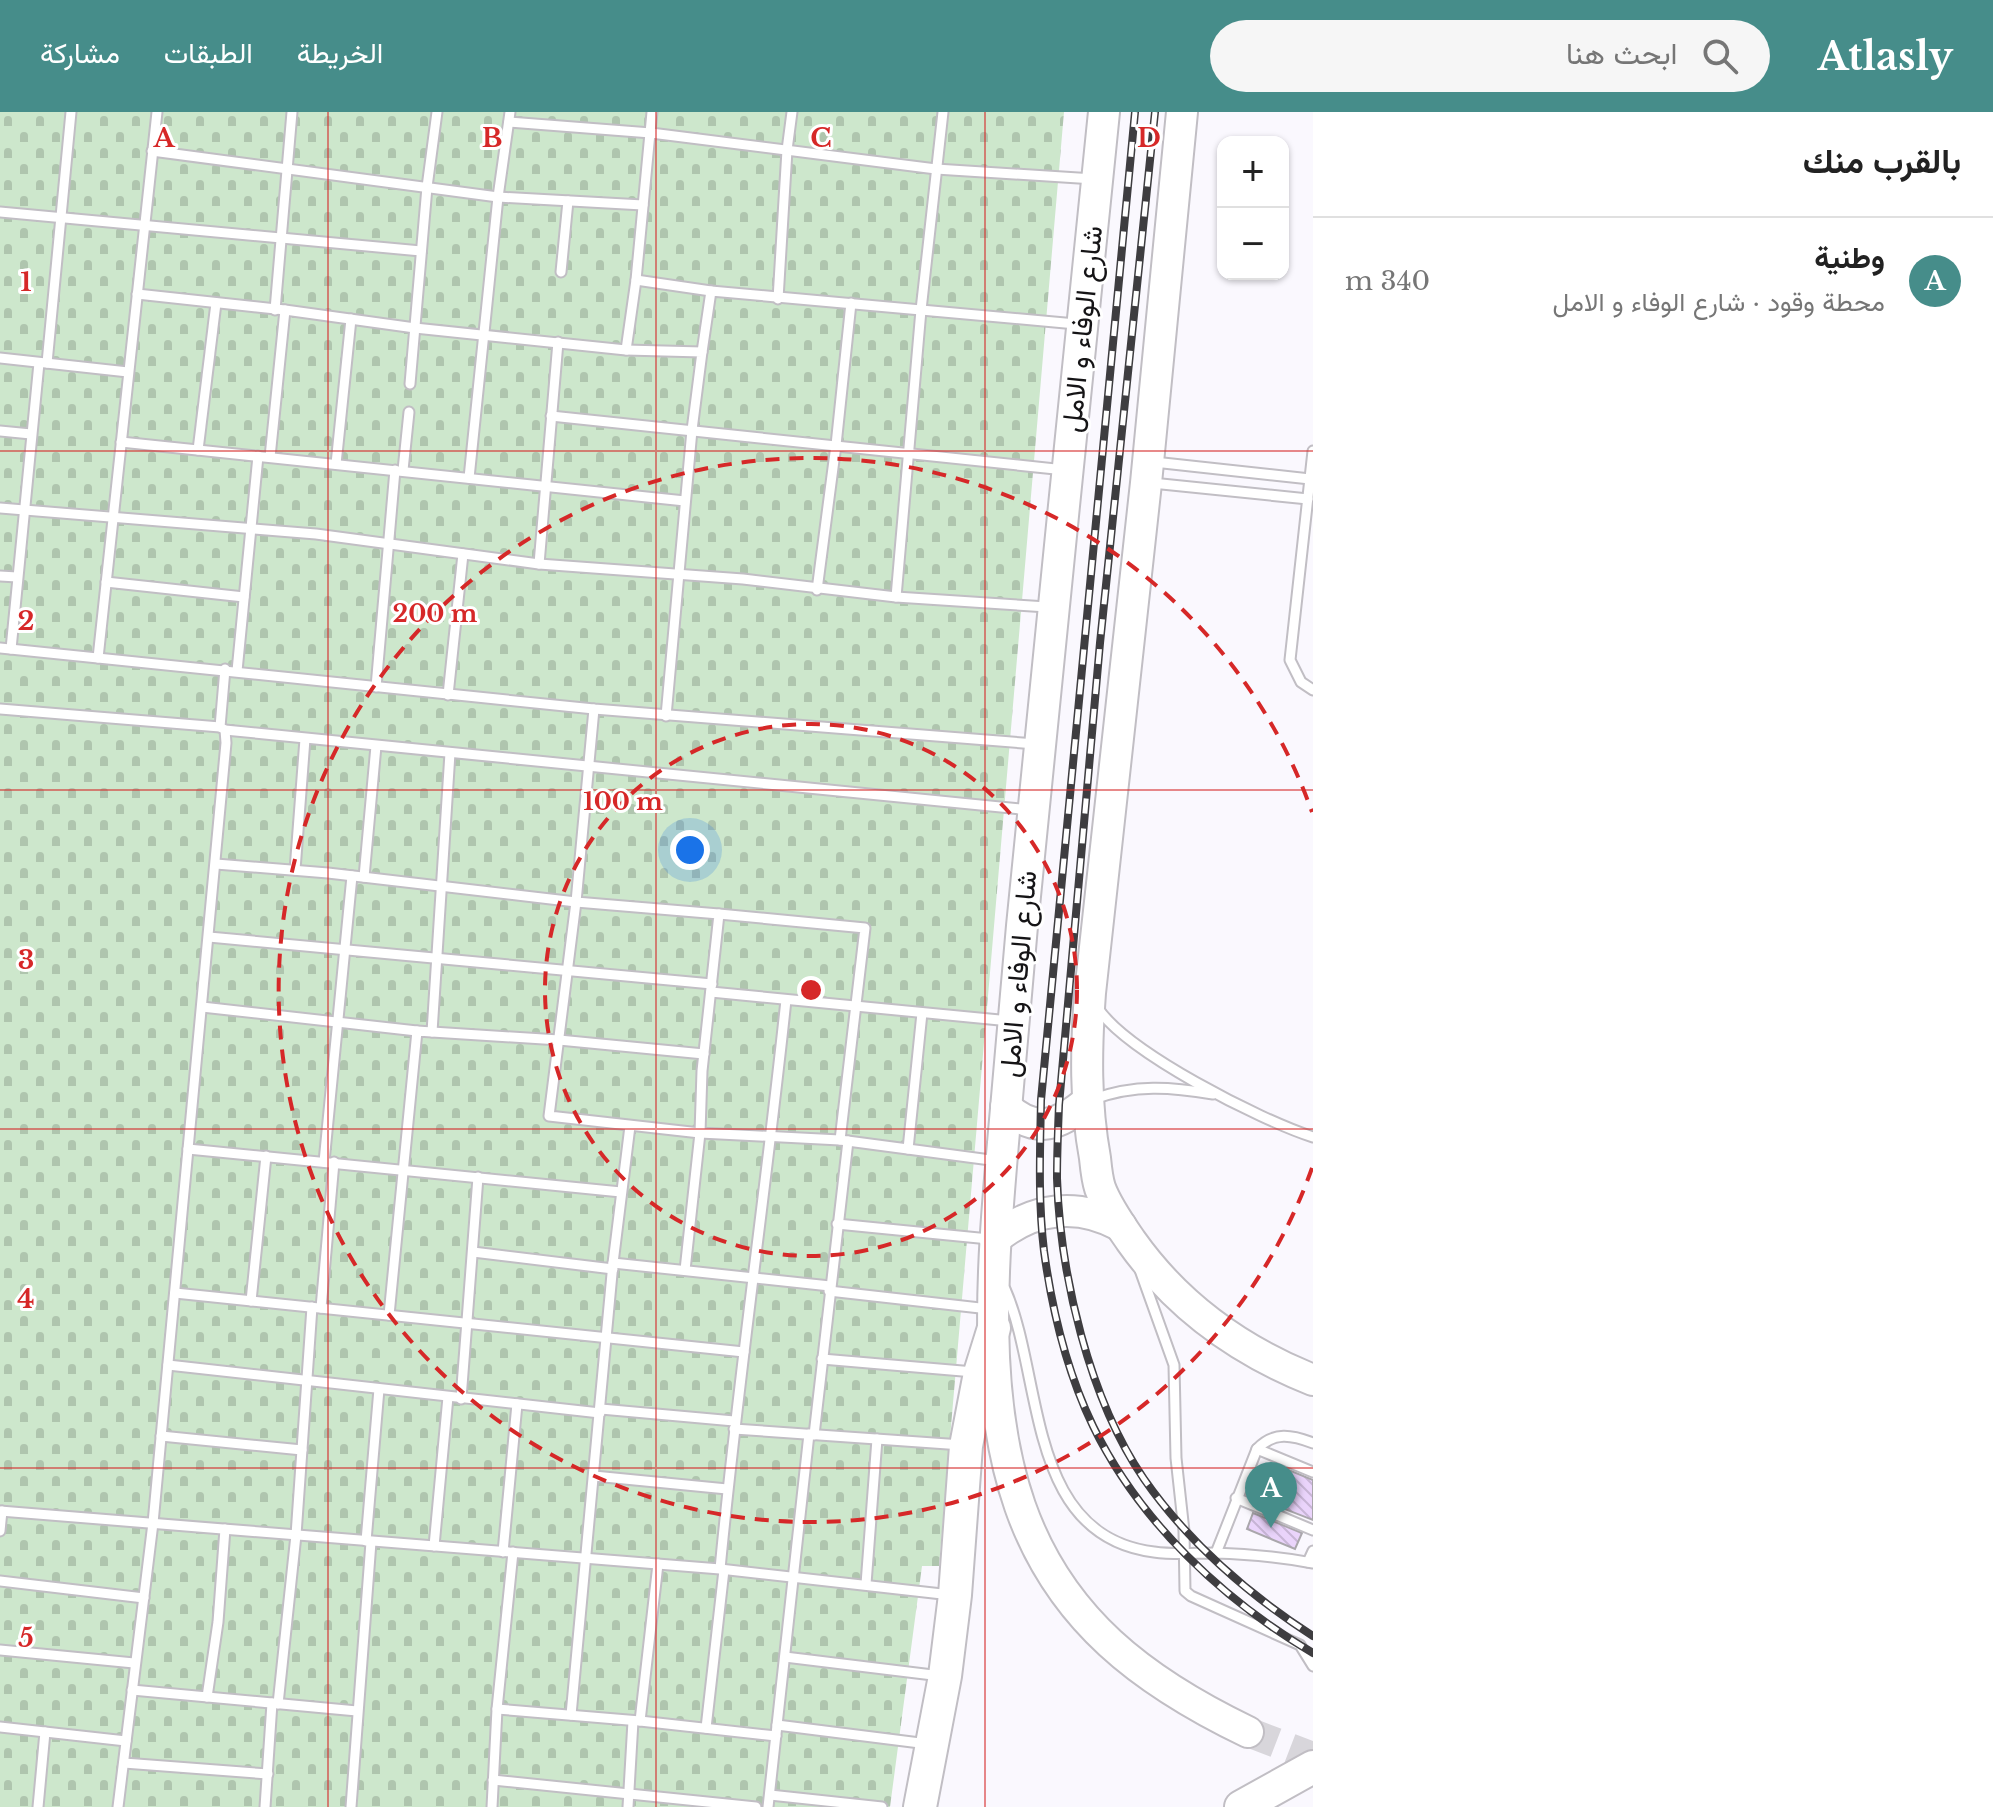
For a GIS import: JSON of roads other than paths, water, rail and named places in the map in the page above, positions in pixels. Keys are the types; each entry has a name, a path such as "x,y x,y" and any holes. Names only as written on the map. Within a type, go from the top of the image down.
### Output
{"highway":[{"path":"920,1807 945,1676 955,1595 966,1446 994,1319"},
{"path":"1241,1807 1313,1767"}],"main road":[{"name":"شارع الوفاء و الامل","path":"1104,112 1033,810 1001,1162 994,1254 994,1319 1000,1407 1012,1478 1032,1534 1060,1585 1104,1638 1130,1662 1187,1701 1248,1732"},
{"path":"1182,112 1147,472 1090,993 1086,1062 1088,1101 1100,1187 1129,1238 1171,1289 1212,1325 1258,1355 1313,1380"},
{"path":"1006,1107 1030,1122 1049,1123 1067,1118 1088,1101"},
{"path":"994,1254 1017,1223 1056,1210 1096,1215 1129,1238"}],"lane":[{"path":"11,649 31,434 43,363 71,112"},
{"path":"98,658 157,112"},
{"path":"270,457 280,310 281,238 292,112"},
{"path":"410,384 427,187 437,112"},
{"path":"626,350 652,112"},
{"path":"778,299 792,112"},
{"path":"896,597 921,310 943,112"},
{"path":"469,478 498,197 510,117 936,169 1097,179"},
{"path":"152,151 498,197 643,205"},
{"path":"561,272 568,201"},
{"path":"0,212 421,251"},
{"path":"636,280 778,299 1082,325"},
{"path":"666,716 692,430 711,291"},
{"path":"137,294 626,350 702,352"},
{"path":"198,450 216,303"},
{"path":"817,590 851,303"},
{"path":"336,464 351,319"},
{"path":"539,564 558,342"},
{"path":"0,358 128,372"},
{"path":"376,687 387,542 409,412"},
{"path":"551,416 1068,470"},
{"path":"0,431 31,434"},
{"path":"121,442 685,501"},
{"path":"1313,451 1290,660 1301,682 1313,690"},
{"path":"237,671 258,456"},
{"path":"1147,472 1310,479"},
{"path":"1147,472 1308,499"},
{"path":"0,508 387,542 539,564 743,579 896,597 1054,607"},
{"path":"448,695 463,554"},
{"path":"0,576 17,577"},
{"path":"106,582 244,597"},
{"path":"0,648 666,716 1040,744"},
{"path":"118,1807 153,1523 216,864 225,669"},
{"path":"0,709 1033,810"},
{"path":"594,709 576,902 549,1116 700,1133 844,1141 1001,1162"},
{"path":"295,870 305,739"},
{"path":"364,877 376,746"},
{"path":"432,1032 450,753"},
{"path":"216,864 364,877 576,902 865,928 830,1289 768,1807"},
{"path":"265,1807 296,1535 306,1380 316,1307 352,876"},
{"path":"685,1270 719,914"},
{"path":"209,937 568,969 786,1000 1013,1022"},
{"path":"1090,993 1102,1014 1120,1034 1220,1095 1313,1137"},
{"path":"706,1728 734,1425 772,1137 786,1000"},
{"path":"202,1007 417,1031 704,1054"},
{"path":"908,1149 922,1013"},
{"path":"389,1315 417,1031"},
{"path":"1088,1101 1125,1089 1145,1087 1184,1088 1220,1095"},
{"path":"571,1715 613,1266 630,1126"},
{"path":"188,1149 621,1192"},
{"path":"251,1301 266,1156"},
{"path":"461,1399 478,1177"},
{"path":"837,1224 994,1254 1015,1316 1034,1410 1053,1467 1065,1495 1085,1519 1110,1538 1139,1550 1311,1562 1313,1551"},
{"path":"1129,1238 1174,1365 1176,1458 1185,1553 1183,1587 1188,1594 1300,1645 1313,1666"},
{"path":"473,1252 753,1278 994,1319"},
{"path":"175,1293 744,1352"},
{"path":"822,1359 980,1373"},
{"path":"168,1365 461,1399 811,1434 966,1446"},
{"path":"351,1807 379,1389"},
{"path":"434,1546 448,1397"},
{"path":"492,1807 517,1404"},
{"path":"1216,1553 1257,1449 1268,1439 1283,1435 1313,1443"},
{"path":"161,1436 302,1450"},
{"path":"866,1584 877,1439"},
{"path":"1257,1449 1313,1472"},
{"path":"594,1476 727,1489"},
{"path":"1236,1498 1313,1530"},
{"path":"0,1531 1,1511 722,1569 955,1595"},
{"path":"207,1697 218,1622 225,1529"},
{"path":"628,1807 636,1721 658,1564"},
{"path":"0,1581 144,1598"},
{"path":"0,1650 134,1663"},
{"path":"785,1657 945,1676"},
{"path":"132,1690 357,1711"},
{"path":"497,1709 933,1745"},
{"path":"0,1727 126,1741"},
{"path":"38,1807 45,1732"},
{"path":"124,1763 268,1774"},
{"path":"493,1780 629,1793 700,1804 756,1807"},
{"path":"770,1795 882,1807"}],"tunnel":[{"path":"1248,1732 1313,1757"}],"railway":[{"path":"1135,112 1041,1100 1040,1195 1044,1251 1056,1318 1076,1384 1093,1426 1134,1494 1159,1526 1216,1583 1247,1609 1313,1653"},
{"path":"1155,112 1100,643 1059,1105 1059,1215 1071,1294 1093,1374 1108,1412 1144,1479 1180,1524 1221,1566 1313,1636"}],"place":[{"name":"وطنية","path":"1271,1528"}]}
